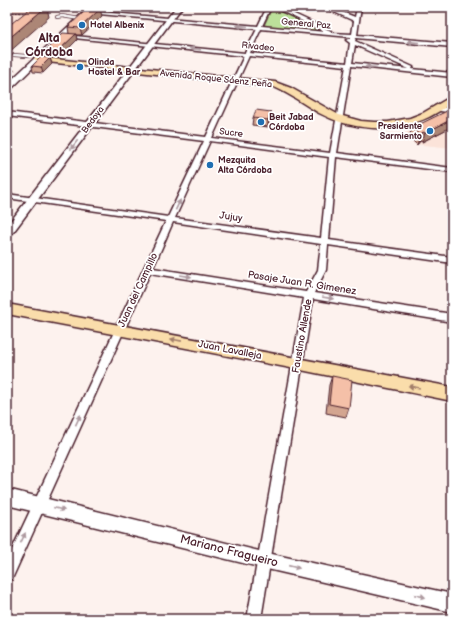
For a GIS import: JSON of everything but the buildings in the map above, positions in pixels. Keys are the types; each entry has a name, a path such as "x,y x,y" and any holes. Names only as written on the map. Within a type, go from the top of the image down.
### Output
{"main road":[{"name":"Bedoya","path":"7,233 179,7"},
{"path":"7,88 90,9"},
{"name":"Avenida Roque Sáenz Peña","path":"40,56 132,70 275,85 303,97 322,111 340,119 372,125 398,125 418,118 452,99"},
{"path":"438,108 452,111"},
{"name":"Juan Lavalleja","path":"7,309 452,394"},
{"name":"Mariano Fragueiro","path":"7,497 263,560 452,603"}],"street":[{"name":"Juan del Campillo","path":"7,574 269,7"},
{"path":"275,7 336,35 353,39 452,45"},
{"path":"325,7 357,20"},
{"name":"Faustino Allende","path":"254,619 296,363 309,295 322,270 333,155 359,7"},
{"path":"430,7 452,9"},
{"name":"General Paz","path":"90,9 170,19 336,35"},
{"name":"Rivadeo","path":"62,36 452,75"},
{"path":"353,39 418,72"},
{"name":"Sucre","path":"7,114 452,170"},
{"name":"Jujuy","path":"7,196 452,260"},
{"name":"Pasaje Juan R. Gimenez","path":"148,270 452,318"}],"lane":[{"path":"57,17 62,16 80,19"},
{"path":"14,55 40,56"},
{"path":"26,56 28,58 40,56"}],"path":[{"path":"7,12 29,14"}],"shaded area":[{"path":"7,7 55,7 7,46"},
{"name":"Presidente Sarmiento","path":"450,118 452,148 414,144 406,132"}],"green space":[{"path":"272,8 322,32 264,26"}],"place":[{"name":"Hotel Albenix","path":"82,25"},
{"name":"Olinda Hostel & Bar","path":"80,67"},
{"name":"Beit Jabad Córdoba","path":"261,122"},
{"name":"Presidente Sarmiento","path":"430,131"},
{"name":"Mezquita Alta Córdoba","path":"210,165"}],"district":[{"name":"Alta Córdoba","path":"49,45"}]}
